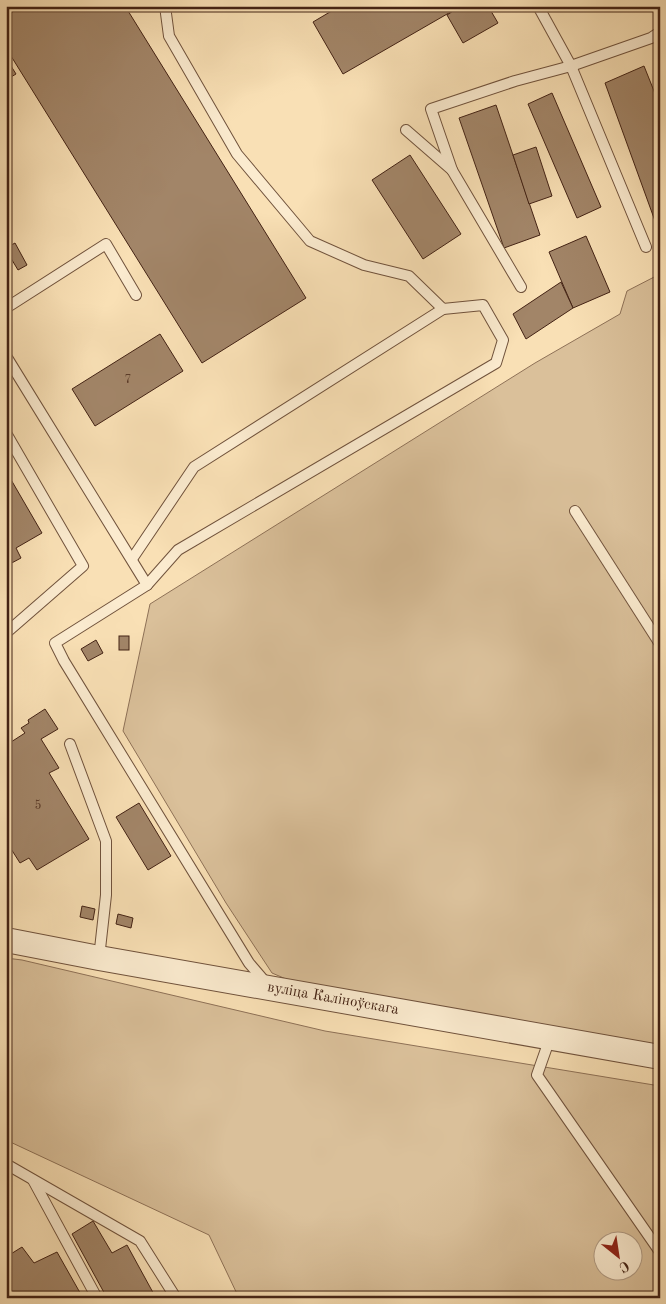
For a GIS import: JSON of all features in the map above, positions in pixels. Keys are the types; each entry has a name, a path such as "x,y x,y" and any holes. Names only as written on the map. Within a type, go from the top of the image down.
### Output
{"street":[{"name":"вуліца Каліноўскага","path":"6,940 660,1057"}],"lane":[{"path":"165,6 170,36 237,154 310,241 364,265 409,276 443,309"},
{"path":"538,6 571,66 646,247"},
{"path":"521,287 452,170 431,109 515,81 571,66 651,38 660,32"},
{"path":"406,130 452,170"},
{"path":"6,308 106,244 136,294"},
{"path":"132,560 194,467 443,309 483,305 503,340 496,363 178,550 147,585 54,643 249,963 271,988"},
{"path":"6,356 147,585"},
{"path":"6,432 84,566 6,633"},
{"path":"575,511 660,644"},
{"path":"70,744 106,840 106,895 99,958"},
{"path":"550,1038 537,1075 660,1252"},
{"path":"6,1164 140,1241 176,1298"},
{"path":"33,1180 97,1298"}],"shaded area":[{"path":"660,274 660,1048 300,985 272,973 226,903 123,731 150,604 535,363 620,314 627,291"},
{"path":"6,958 22,960 325,1031 660,1086 660,1298 239,1298 209,1235 6,1140"}],"building":[{"path":"6,6 125,6 306,298 202,363 6,48"},
{"path":"340,6 461,6 343,74 313,22"},
{"path":"461,6 488,6 498,23 463,43 447,15"},
{"path":"6,58 16,74 6,80"},
{"path":"644,66 660,106 660,232 605,83"},
{"path":"552,93 601,207 577,218 528,104"},
{"path":"496,105 540,235 504,248 459,118"},
{"path":"536,147 552,196 529,204 513,155"},
{"path":"410,155 461,234 423,259 372,180"},
{"path":"586,236 610,292 573,308 549,252"},
{"path":"15,243 27,265 18,270 6,250 6,248"},
{"path":"561,282 573,308 526,339 513,314"},
{"path":"160,334 183,371 95,426 72,389"},
{"path":"6,471 42,533 16,548 21,558 6,566"},
{"path":"119,636 129,636 129,650 119,650"},
{"path":"96,640 103,653 88,661 81,649"},
{"path":"45,709 58,729 41,739 59,768 49,773 89,839 37,870 29,858 20,863 6,841 6,735 11,742 25,733 21,728 29,723 28,720"},
{"path":"139,803 171,856 148,870 116,817"},
{"path":"82,906 95,909 93,920 80,917"},
{"path":"118,914 133,918 131,928 116,924"},
{"path":"93,1221 112,1253 127,1245 156,1298 107,1298 72,1234"},
{"path":"22,1247 34,1263 57,1252 83,1298 16,1298 6,1282 6,1257"}]}
